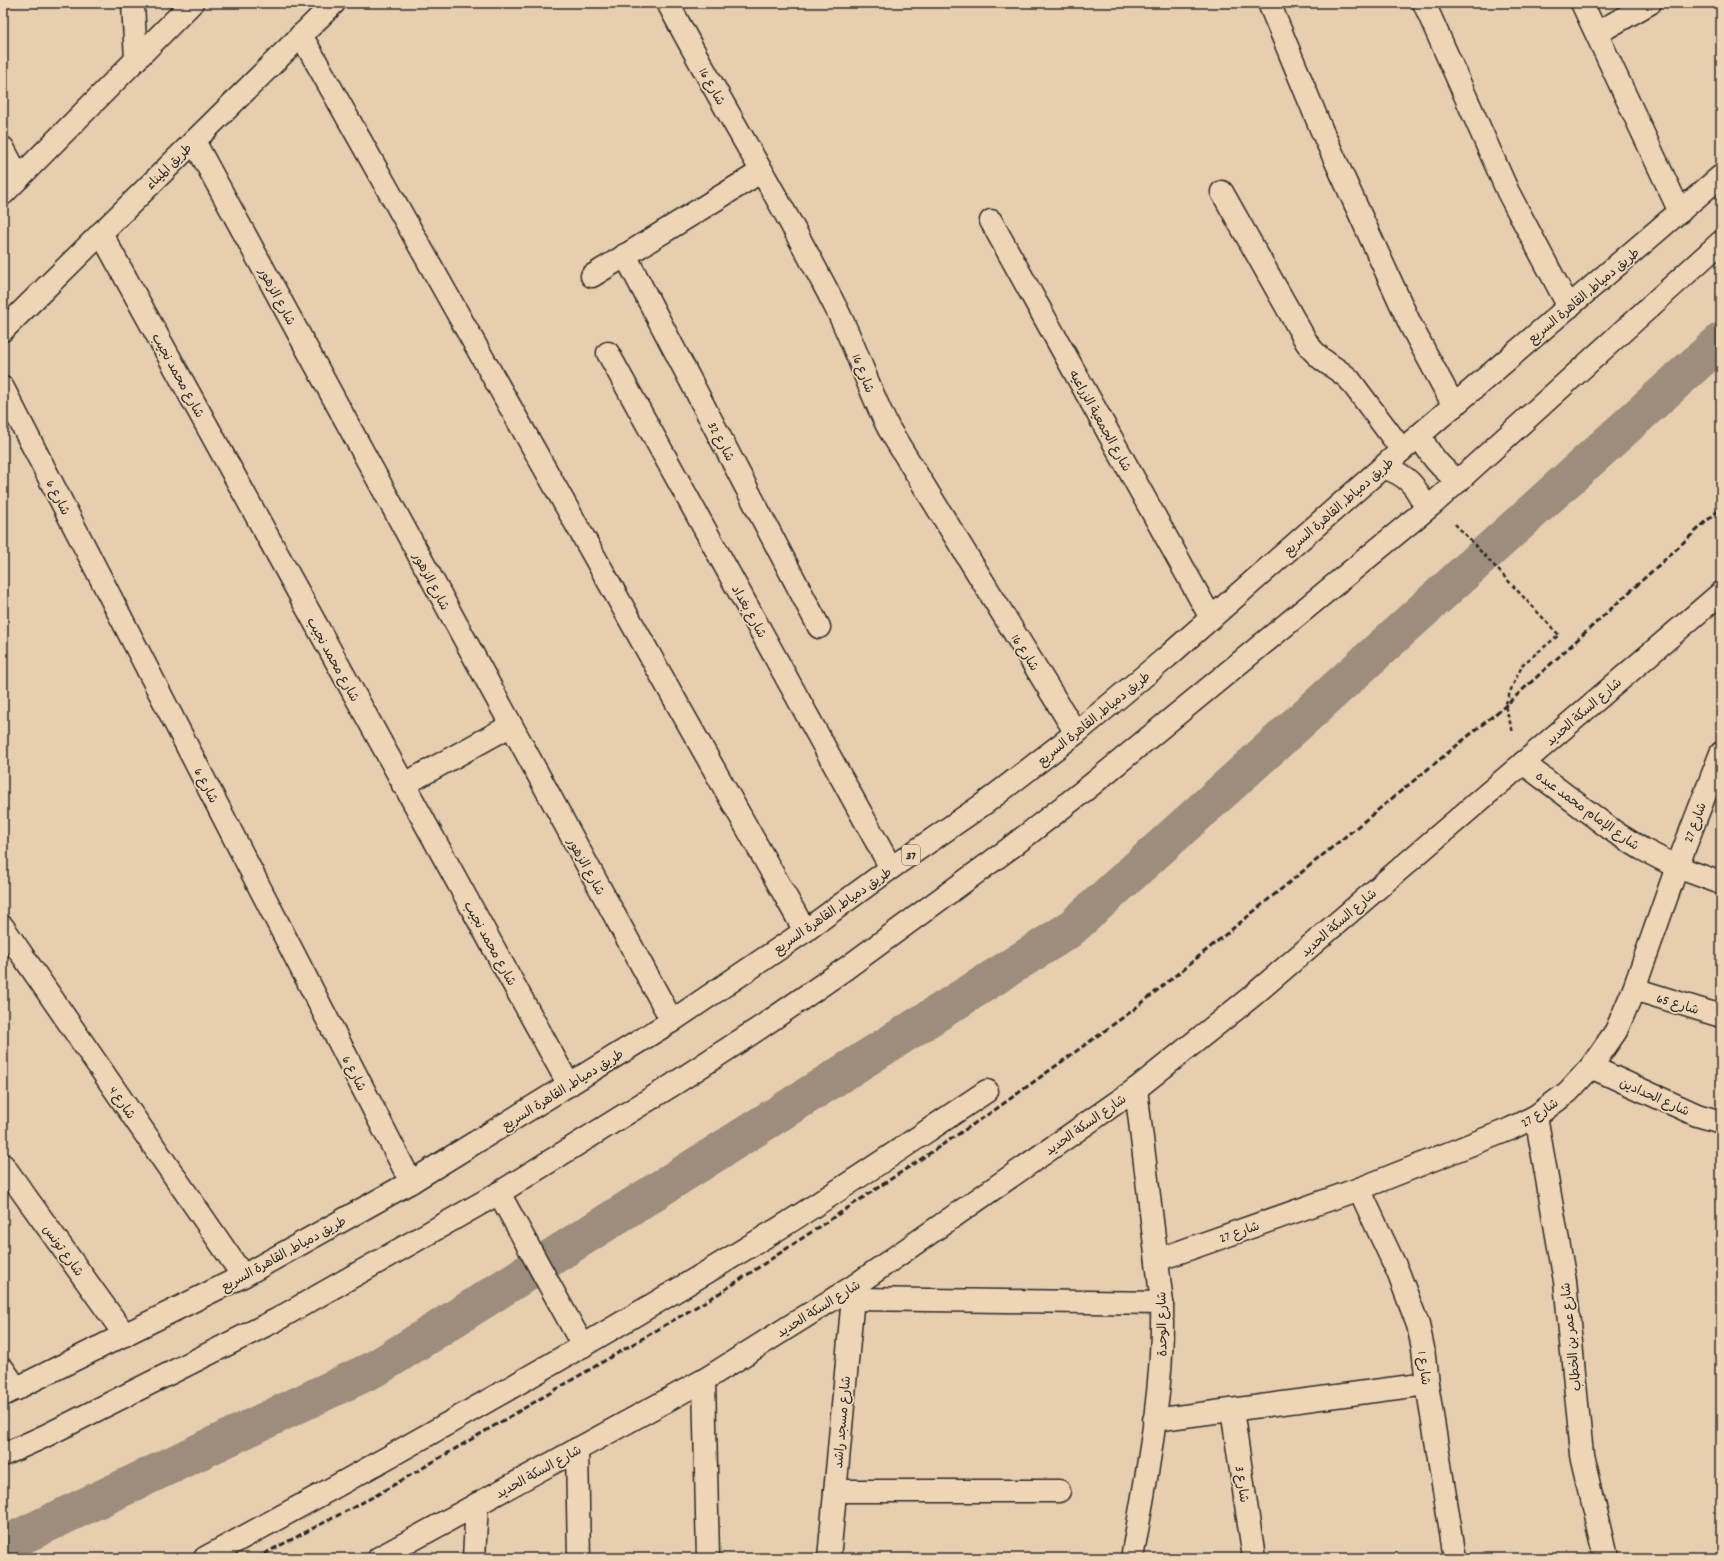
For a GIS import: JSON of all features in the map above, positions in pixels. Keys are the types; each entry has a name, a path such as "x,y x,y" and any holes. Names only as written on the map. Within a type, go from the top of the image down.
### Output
{"main road":[{"path":"133,3 136,60"},
{"path":"3,194 192,3"},
{"name":"طريق الميناء","path":"3,330 334,3"},
{"name":"شارع 16","path":"668,3 838,310 876,403 889,429 1076,733"},
{"path":"1269,3 1322,131 1411,326 1454,406"},
{"path":"1424,3 1508,192 1569,307"},
{"path":"1582,3 1680,212"},
{"path":"1596,33 1650,3"},
{"path":"301,35 805,931"},
{"name":"شارع الزهور","path":"194,141 510,726 672,1021"},
{"path":"3,148 19,178"},
{"path":"592,276 762,171"},
{"name":"طريق دمياط, القاهرة السريع","path":"10,1392 243,1276 411,1182 672,1021 805,931 891,868 985,803 1076,733 1161,662 1402,450 1721,176"},
{"path":"1222,192 1310,348 1321,360 1350,379 1402,450"},
{"name":"شارع الجمعية الزراعيه","path":"992,221 1211,618"},
{"name":"شارع محمد نجيب","path":"101,233 569,1085"},
{"path":"3,1454 43,1437 276,1320 499,1193 674,1084 761,1027 845,969 1010,848 1114,766 1426,509 1459,481 1605,346 1721,242"},
{"name":"شارع 32","path":"625,255 819,627"},
{"name":"شارع بغداد","path":"608,353 891,868"},
{"name":"شارع 6","path":"3,388 411,1182"},
{"path":"1420,435 1426,449 1435,462 1446,473 1459,481"},
{"path":"1383,467 1398,472 1410,482 1420,494 1426,509"},
{"name":"شارع السكة الحديد","path":"379,1558 704,1380 854,1292 1136,1089 1251,996 1721,593"},
{"path":"403,785 510,726"},
{"name":"شارع 27","path":"1157,1260 1358,1189 1510,1129 1536,1116 1568,1092 1591,1067 1616,1031 1634,990 1677,867 1721,753"},
{"name":"شارع الإمام محمد عبده","path":"1523,763 1616,832 1642,849 1677,867 1721,883"},
{"name":"شارع 4","path":"3,927 243,1276"},
{"name":"شارع 65","path":"1634,990 1721,1016"},
{"name":"شارع الحدادين","path":"1591,1067 1697,1115 1721,1122"},
{"name":"شارع الوحدة","path":"1132,1558 1150,1452 1162,1354 1162,1303 1136,1089"},
{"path":"205,1558 330,1490 583,1346 775,1230 987,1091"},
{"name":"شارع عمر بن الخطاب","path":"1536,1116 1567,1296 1582,1455 1606,1558"},
{"name":"شارع تونس","path":"3,1165 125,1334"},
{"name":"شارع 1","path":"1358,1189 1398,1272 1418,1324 1455,1558"},
{"path":"499,1193 583,1346"},
{"path":"854,1292 1162,1303"},
{"name":"شارع مسجد راشد","path":"829,1558 854,1292"},
{"path":"3,1369 10,1392"},
{"path":"704,1380 708,1558"},
{"path":"1154,1420 1427,1384"},
{"name":"شارع 3","path":"1232,1410 1254,1558"},
{"path":"576,1449 579,1558"},
{"path":"835,1491 1058,1492"},
{"path":"474,1558 477,1504"}],"path":[{"path":"1468,539 1559,635 1523,664 1505,706 1523,763"}],"waterway":[{"path":"3,1545 378,1367 1069,930 1721,341"}],"railway":[{"path":"256,1558 375,1496 723,1291 996,1109 1132,1011 1505,706 1721,508"}]}
